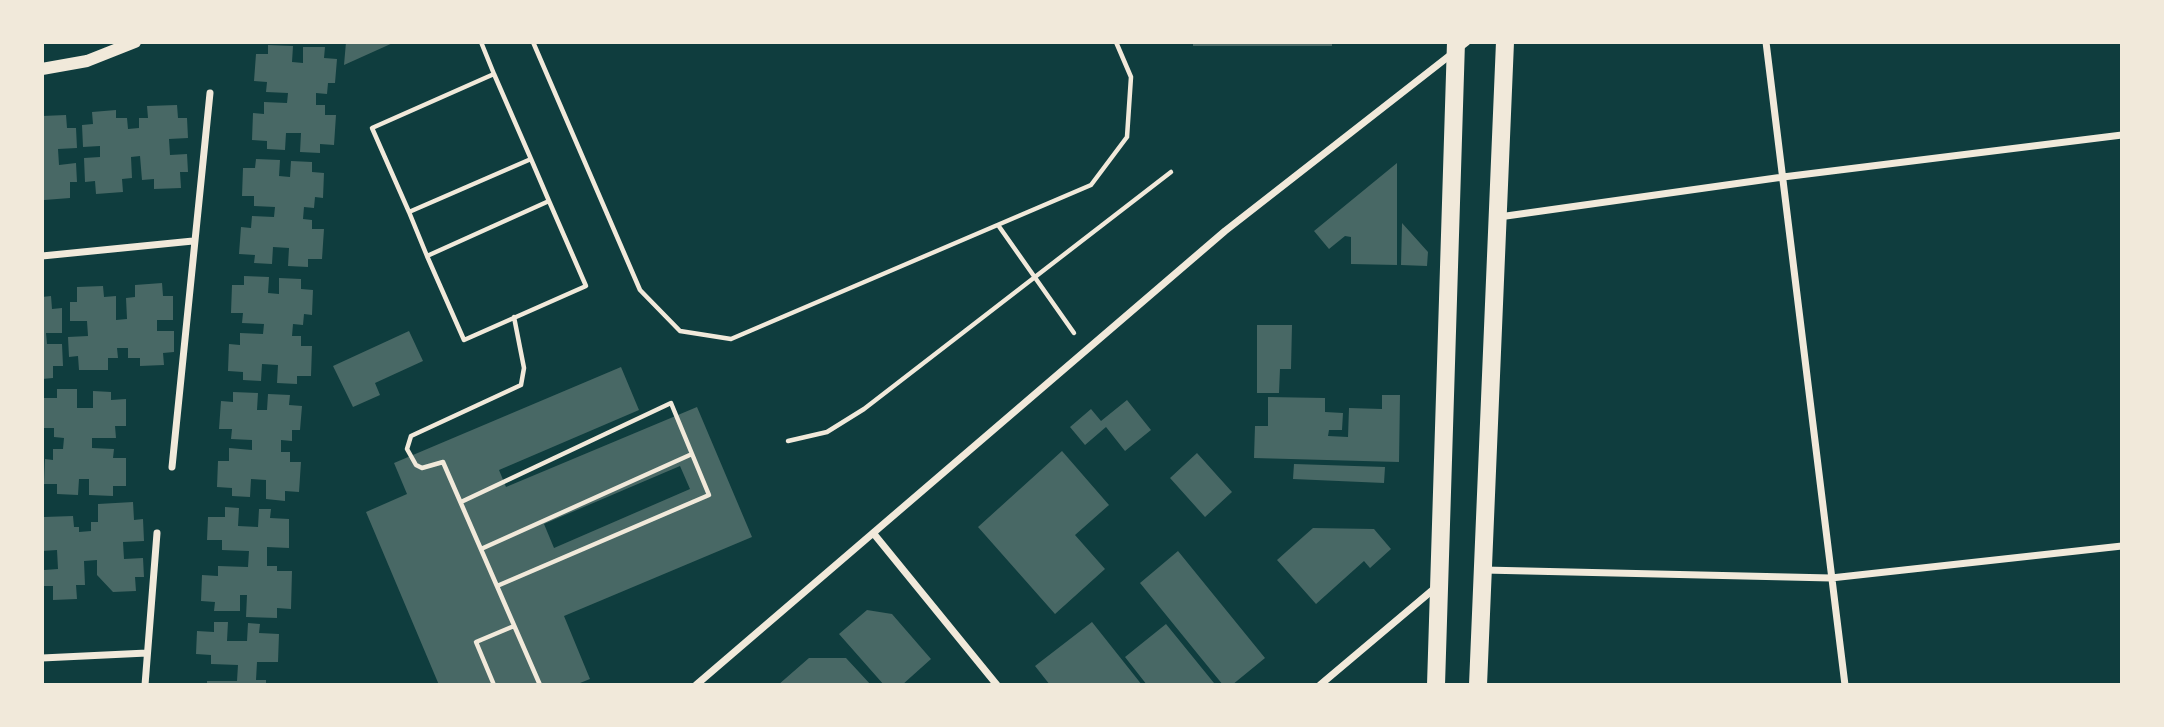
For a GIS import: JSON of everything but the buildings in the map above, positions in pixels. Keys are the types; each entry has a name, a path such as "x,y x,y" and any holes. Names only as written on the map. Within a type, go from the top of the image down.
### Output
{"main road":[{"path":"1478,685 1495,218 1505,42"},
{"path":"1436,685 1460,45"}],"street":[{"path":"42,69 86,61 135,42"},
{"path":"1766,42 1845,685"},
{"path":"696,685 1225,232 1460,45"},
{"path":"172,467 210,93"},
{"path":"1495,218 1783,177 2122,135"},
{"path":"42,256 193,241"},
{"path":"145,685 157,533"},
{"path":"874,534 997,685"},
{"path":"1484,570 1831,578 2122,546"},
{"path":"1320,685 1439,585"},
{"path":"42,658 147,653"}],"path":[{"path":"481,42 586,286 464,340 372,128 494,74"},
{"path":"533,42 640,290 680,331 731,340 1091,185 1127,137 1131,78 1116,42"},
{"path":"409,212 531,159"},
{"path":"788,440 827,432 864,409 1171,172"},
{"path":"427,256 549,201"},
{"path":"998,225 1088,351"},
{"path":"514,317 524,368 521,385 421,430 407,442 416,465 422,468 443,462 540,685"},
{"path":"461,502 671,403 709,495 497,586"},
{"path":"481,549 692,454"},
{"path":"494,685 476,642 514,626"}]}
